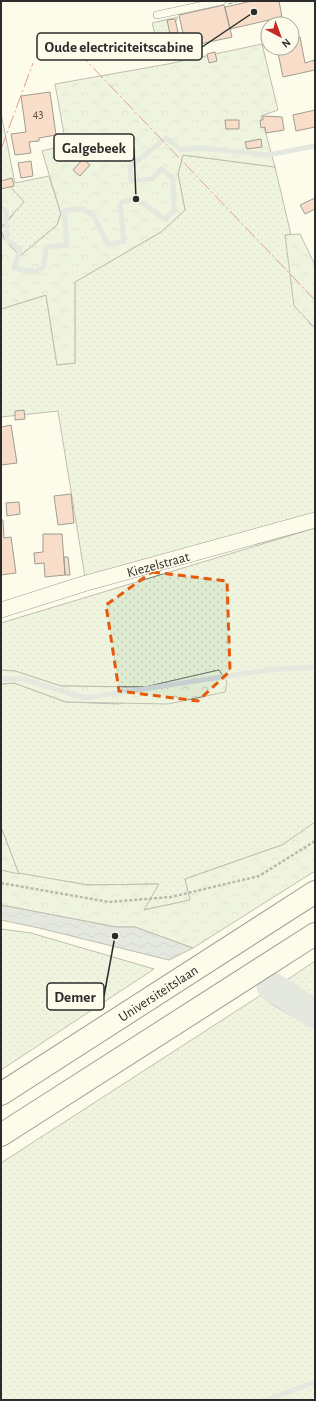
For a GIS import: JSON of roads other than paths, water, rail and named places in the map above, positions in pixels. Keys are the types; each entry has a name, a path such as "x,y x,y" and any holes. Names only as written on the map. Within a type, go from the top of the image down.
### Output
{"highway":[{"name":"Universiteitslaan","path":"1,1094 315,892"},
{"path":"1,1135 315,934"}],"street":[{"name":"Kiezelstraat","path":"1,610 83,584 315,520"}],"lane":[{"path":"158,15 222,1"}],"water":[{"path":"1,905 116,927 135,927 193,948 169,960 1,920"}],"waterway":[{"path":"1,208 6,211 7,240 20,249 14,268 36,272 44,266 46,247 67,245 64,211 81,208 94,216 108,245 124,241 120,204 124,201 136,199 165,219 174,211 173,178 161,169 152,179 131,181 130,167 166,138 181,150 201,148 268,155 315,146"},
{"path":"1,679 23,679 85,698 267,670 315,667"},
{"path":"271,986 315,1014"},
{"path":"267,1400 315,1382"}],"place":[{"name":"Oude electriciteitscabine","path":"254,12"},
{"name":"Galgebeek","path":"136,199"},
{"name":"Demer","path":"115,936"}]}
